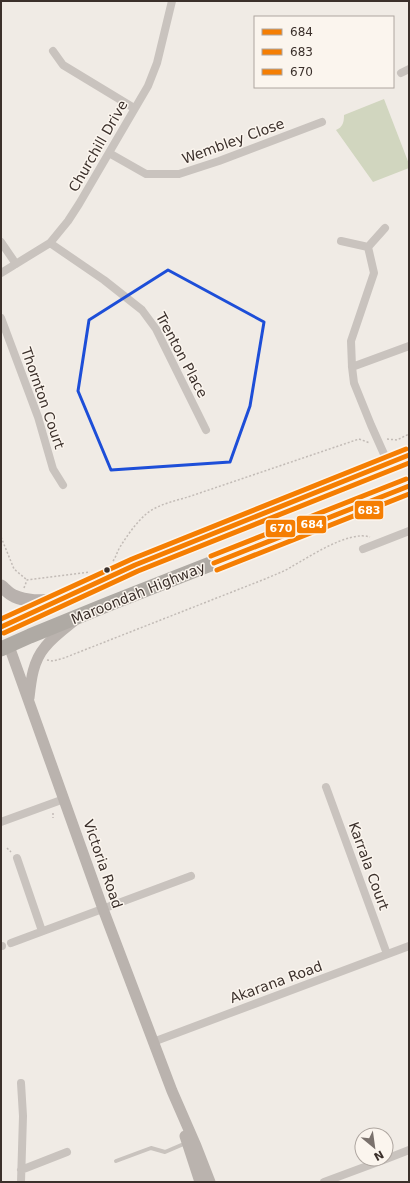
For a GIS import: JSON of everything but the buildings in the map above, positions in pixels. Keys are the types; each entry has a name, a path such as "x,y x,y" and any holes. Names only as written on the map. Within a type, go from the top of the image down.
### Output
{"highway":[{"name":"Maroondah Highway","path":"1,626 142,562 409,455"},
{"name":"Maroondah Highway","path":"5,648 30,636 409,486"},
{"path":"1,626 5,648"}],"main road":[{"path":"1,586 13,596 20,598 38,601 60,600"},
{"path":"29,702 33,669 38,657 45,647 79,617"},
{"name":"Victoria Road","path":"5,648 29,702 103,909 172,1092 210,1182"},
{"name":"Victoria Road","path":"172,1092 200,1182"}],"street":[{"name":"Churchill Drive","path":"1,272 50,243 68,221 148,86 157,63 172,1"},
{"path":"53,51 63,65 134,108"},
{"name":"Wembley Close","path":"109,153 146,174 179,174 219,161 322,122"},
{"path":"368,247 385,228"},
{"path":"340,241 368,247"},
{"path":"1,242 16,264"},
{"name":"Trenton Place","path":"50,243 104,280 142,310 156,329 206,430"},
{"path":"368,247 374,273 351,341 352,367 354,383 388,463"},
{"name":"Thornton Court","path":"1,318 38,417 53,469 63,485"},
{"path":"352,367 409,346"},
{"path":"363,549 409,531"},
{"name":"Karrala Court","path":"326,787 387,954"},
{"path":"1,822 64,799"},
{"path":"17,858 42,931"},
{"path":"11,943 191,876"},
{"name":"Akarana Road","path":"153,1042 409,946"},
{"path":"21,1083 23,1116 21,1182"},
{"path":"394,1156 409,1150"},
{"path":"21,1170 67,1152"},
{"path":"324,1182 364,1167"}],"lane":[{"path":"116,1162 151,1148 165,1152 187,1143"}],"path":[{"path":"112,562 136,524 146,514 156,508 359,439 371,444 384,439 397,440 409,434"},
{"path":"38,657 53,661 64,658 265,579 288,569 337,542 354,537 367,536 374,538 376,544"},
{"path":"1,537 14,569 27,580 92,572"},
{"path":"20,598 27,580"},
{"path":"53,813 53,818"}],"highlighted area":[{"path":"168,270 264,322 250,406 230,462 111,470 78,391 89,320"}],"green space":[{"path":"384,99 409,164 409,168 373,182 336,130 343,124 344,115"}],"transit line":[{"name":"670","path":"1,619 132,559 406,449"},
{"name":"684","path":"1,627 135,565 409,455"},
{"name":"683","path":"4,633 138,571 409,463"},
{"name":"670","path":"211,556 406,479"},
{"name":"684","path":"214,563 409,486"},
{"name":"683","path":"217,570 409,494"}]}
